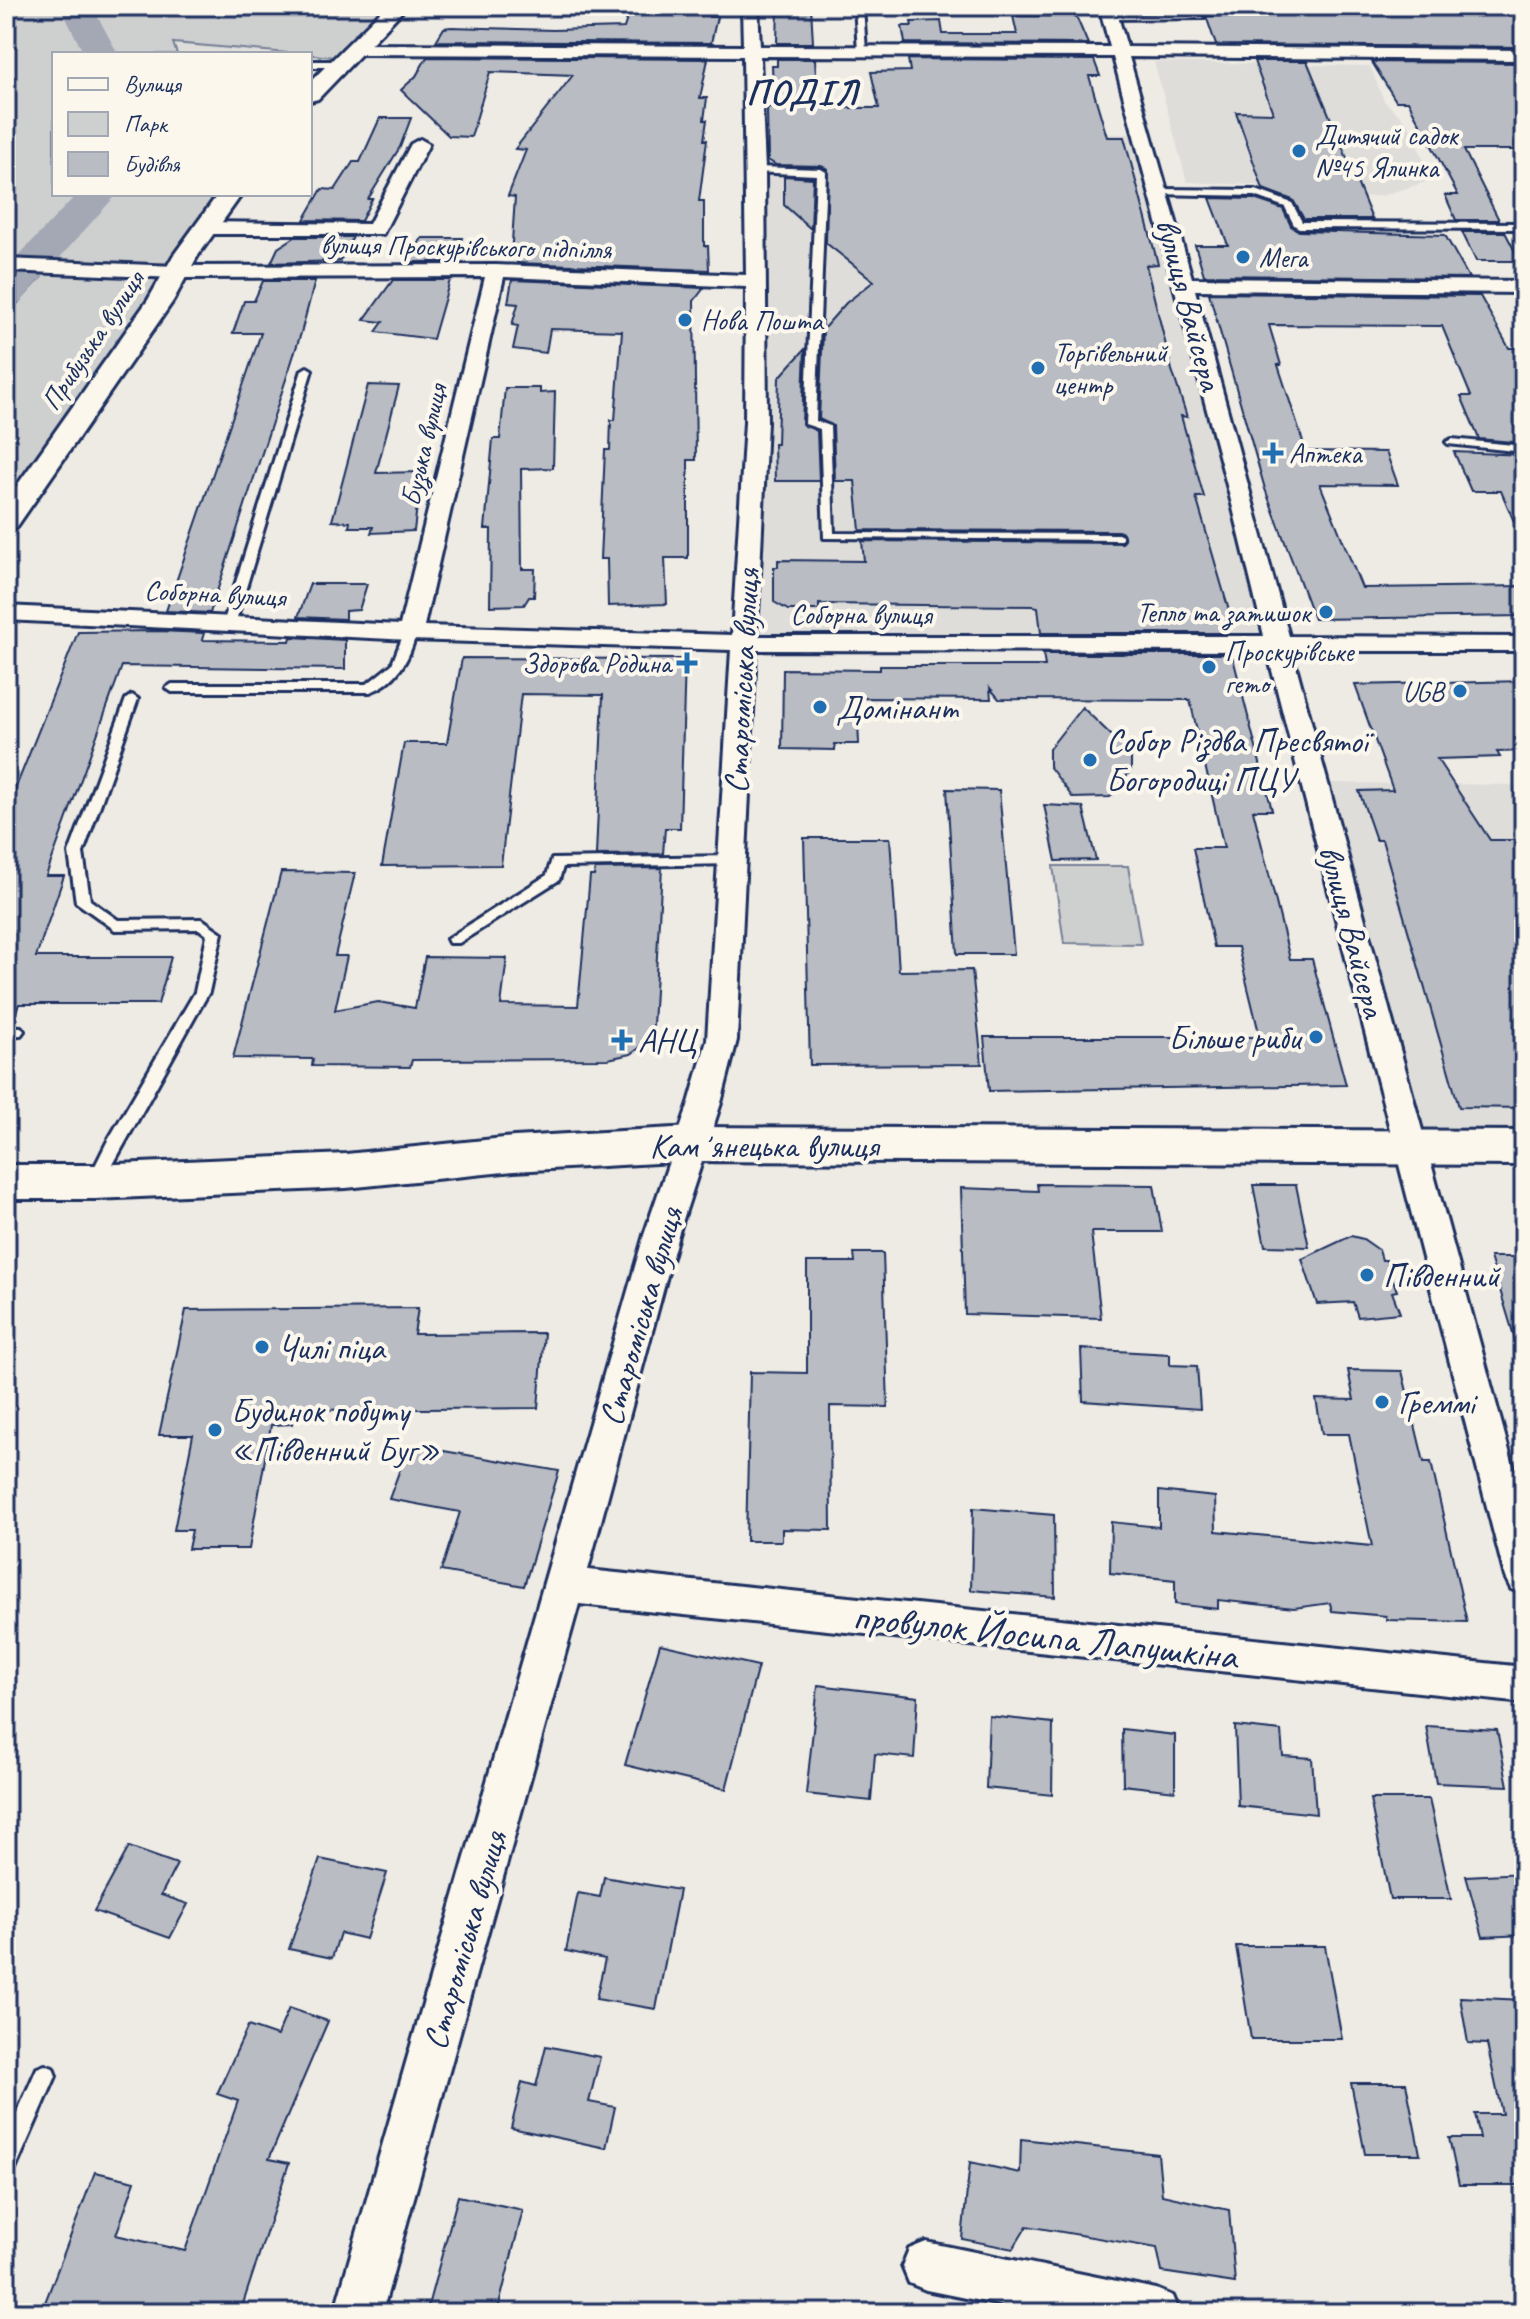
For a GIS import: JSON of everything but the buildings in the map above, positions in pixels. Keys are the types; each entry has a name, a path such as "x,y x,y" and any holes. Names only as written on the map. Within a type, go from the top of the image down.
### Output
{"main road":[{"name":"Камʼянецька вулиця","path":"6,1182 95,1182 346,1171 514,1154 692,1144 1524,1148"}],"street":[{"path":"312,92 344,56 397,6"},
{"name":"Староміська вулиця","path":"358,2313 661,1235 692,1144 722,1040 756,422 756,170 750,6"},
{"name":"вулиця Вайсера","path":"1109,12 1245,508 1310,774 1412,1147 1524,1577"},
{"path":"344,56 1119,50 1524,55"},
{"path":"204,228 376,230 420,144"},
{"name":"Прибузька вулиця","path":"6,522 228,196"},
{"name":"вулиця Проскурівського підпілля","path":"6,265 176,272 496,271 756,281"},
{"name":"Бузька вулиця","path":"410,633 496,271"},
{"path":"1184,284 1524,287"},
{"name":"Соборна вулиця","path":"6,613 410,633 743,643 1524,644"},
{"name":"провулок Йосипа Лапушкіна","path":"565,1585 1524,1685"},
{"path":"926,2266 1156,2313"}],"lane":[{"path":"859,6 862,52"},
{"path":"1109,12 1200,16"},
{"path":"312,64 344,56"},
{"path":"756,170 821,172 810,424 825,426 828,536 1118,538"},
{"path":"1159,192 1256,193 1289,205 1299,225 1524,226"},
{"path":"229,624 307,370"},
{"path":"1452,442 1524,449"},
{"path":"172,688 370,688 392,675 405,652 410,633"},
{"path":"95,1182 202,992 215,933 202,924 115,925 83,902 76,853 132,699"},
{"path":"454,939 554,877 557,862 731,861"},
{"path":"6,2164 45,2076"}],"shaded area":[{"path":"172,43 279,52 176,52"},
{"name":"Дитячий садок №45 Ялинка","path":"1154,62 1370,66 1384,101 1408,123 1432,180 1381,196 1318,199 1255,185 1187,182"},
{"path":"761,106 911,106 915,134 1133,134 1264,638 756,636"},
{"path":"8,276 41,278 6,316 6,279"},
{"path":"1326,783 1524,785 1524,1136 1425,1135"}],"green space":[{"path":"6,6 389,6 335,57 312,55 312,52 173,43 176,52 52,52 52,196 219,196 168,268 6,261"},
{"path":"6,270 163,276 115,350 6,504"},
{"path":"1053,866 1128,866 1141,944 1064,943"}],"waterway":[{"path":"76,6 100,52"},
{"path":"6,293 96,196"}],"place":[{"name":"Дитячий садок №45 Ялинка","path":"1299,151"},
{"name":"Мега","path":"1243,257"},
{"name":"Нова Пошта","path":"685,320"},
{"name":"Торгівельний центр","path":"1038,368"},
{"name":"Аптека","path":"1273,453"},
{"name":"Тепло та затишок","path":"1326,612"},
{"name":"Здорова Родина","path":"687,663"},
{"name":"Проскурівське гето","path":"1209,667"},
{"name":"UGB","path":"1460,691"},
{"name":"Домінант","path":"820,707"},
{"name":"Собор Різдва Пресвятої Богородиці ПЦУ","path":"1090,760"},
{"name":"Більше риби","path":"1316,1037"},
{"name":"АНЦ","path":"622,1040"},
{"name":"Південний","path":"1367,1275"},
{"name":"Чилі піца","path":"262,1347"},
{"name":"Греммі","path":"1382,1402"},
{"name":"Будинок побуту «Південний Буг»","path":"215,1430"}],"district":[{"name":"ПОДІЛ","path":"803,91"}]}
